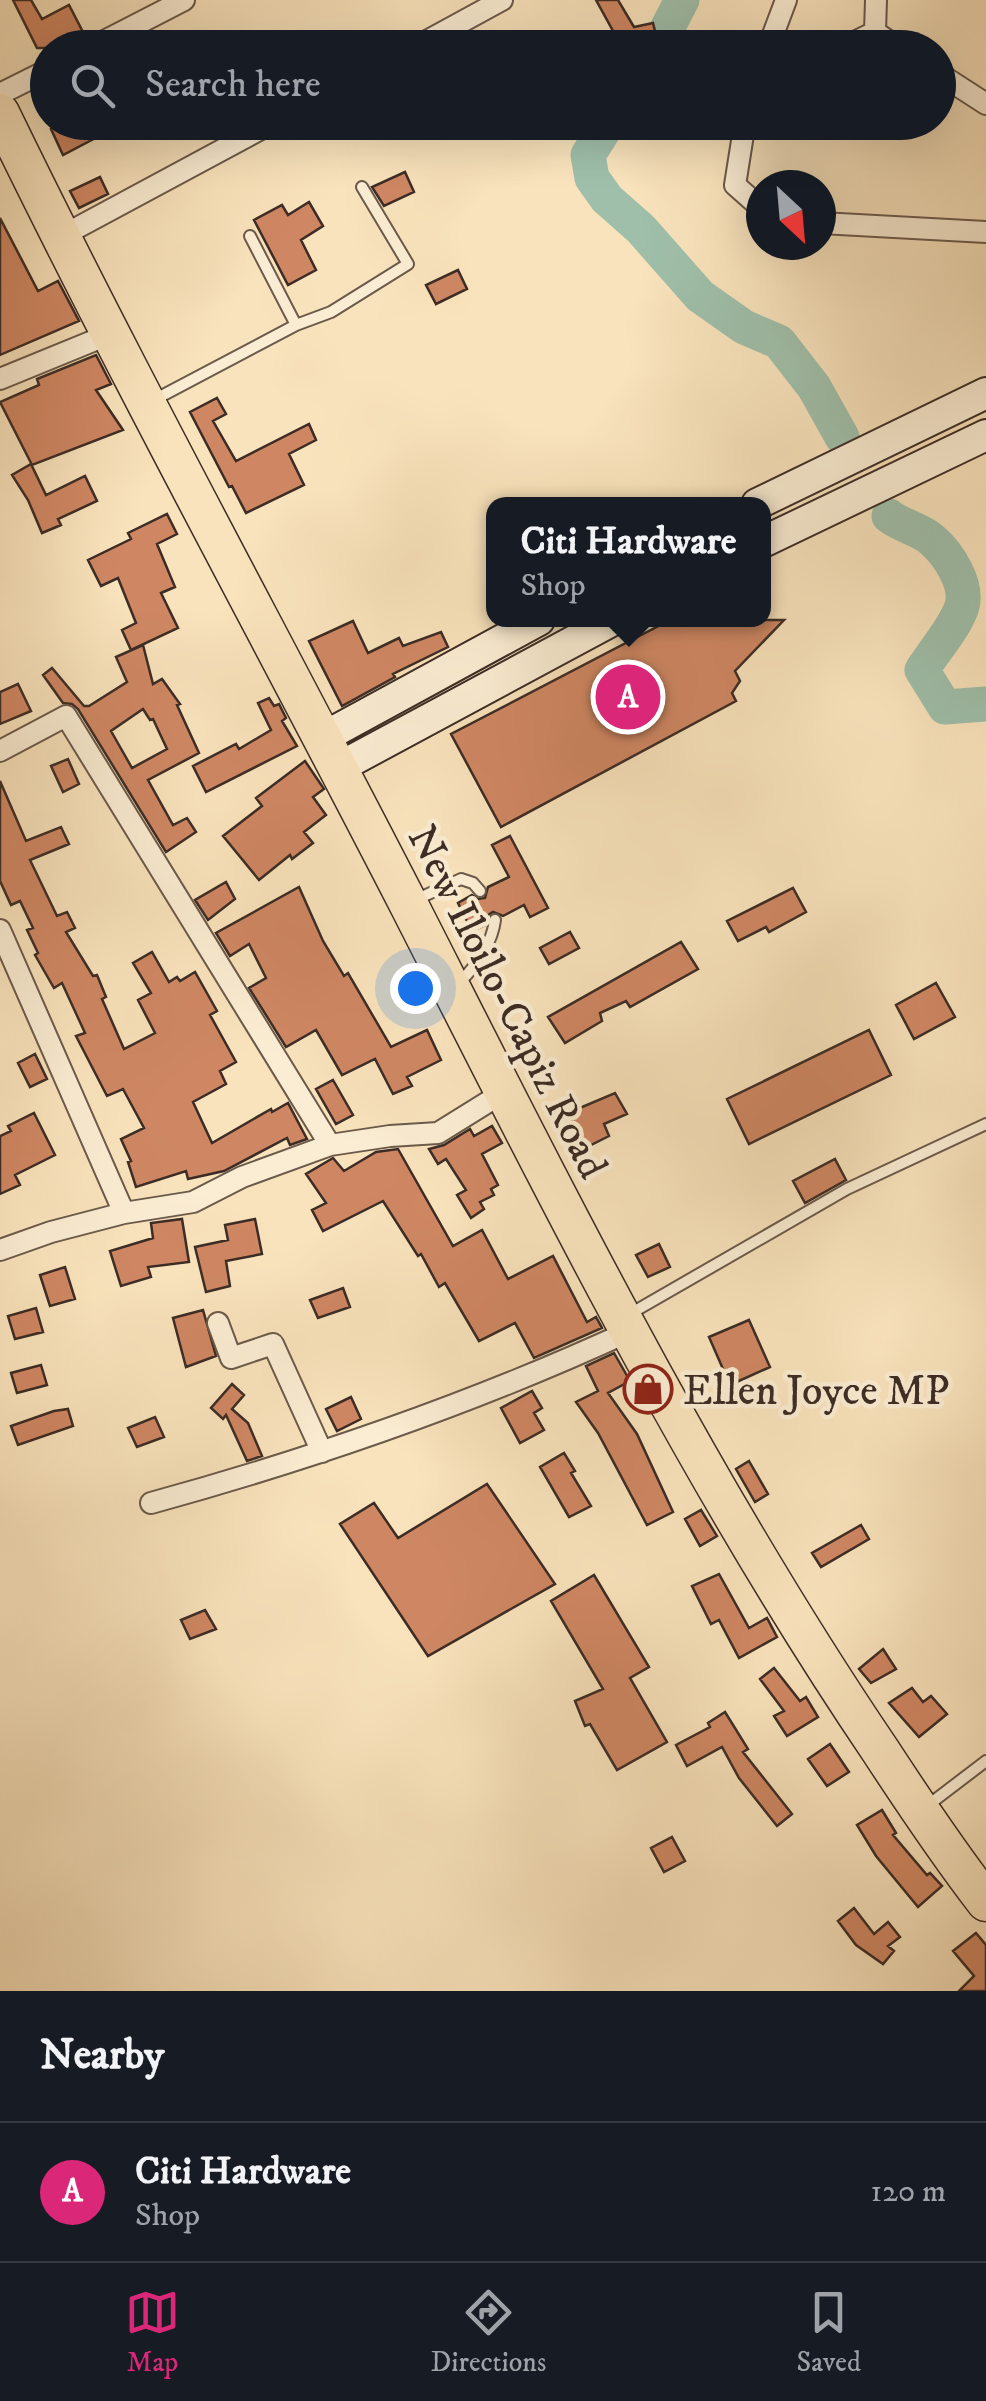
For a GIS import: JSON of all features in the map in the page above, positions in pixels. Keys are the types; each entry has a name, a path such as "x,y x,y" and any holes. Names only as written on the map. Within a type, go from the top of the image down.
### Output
{"highway":[{"name":"New Iloilo-Capiz Road","path":"0,113 60,237 504,1092 742,1536 921,1812 986,1902"}],"street":[{"path":"126,30 184,0"},
{"path":"447,30 502,0"},
{"path":"775,30 786,0"},
{"path":"875,30 876,0"},
{"path":"0,94 30,79"},
{"path":"956,85 986,104"},
{"path":"60,237 241,140"},
{"path":"742,140 735,185 746,195"},
{"path":"836,224 986,232"},
{"path":"0,379 110,334"},
{"path":"771,497 986,393"},
{"path":"771,538 986,435"},
{"path":"331,753 529,627"},
{"path":"331,753 598,627"},
{"path":"0,751 66,716 330,1145"},
{"path":"0,930 124,1213"},
{"path":"0,1250 124,1213 193,1202 242,1177 330,1145 438,1133 504,1092"},
{"path":"218,1323 232,1358 272,1344 322,1452"},
{"path":"151,1503 322,1452 536,1375 626,1325"}],"lane":[{"path":"146,404 296,325 331,312 408,264 362,188"},
{"path":"250,236 296,325"},
{"path":"408,904 461,879 473,883 480,891"},
{"path":"452,990 473,969 492,936 495,920"},
{"path":"626,1325 848,1189 986,1124"},
{"path":"921,1812 986,1761"}],"building":[{"path":"13,0 31,0 42,19 69,5 82,30 30,30 30,34"},
{"path":"596,0 618,0 634,27 653,23 655,30 612,30"},
{"path":"56,140 92,140 63,155"},
{"path":"405,172 414,192 384,206 372,187"},
{"path":"100,177 108,194 79,208 70,191"},
{"path":"309,202 323,226 301,240 316,270 288,285 254,220 282,205 288,215"},
{"path":"0,218 38,291 58,281 79,321 0,355"},
{"path":"458,270 467,289 436,304 426,285"},
{"path":"96,355 111,384 96,390 123,430 32,465 0,402 39,385 37,379"},
{"path":"217,398 226,414 213,421 236,461 309,424 316,440 289,454 304,485 246,513 190,412"},
{"path":"31,464 46,495 85,476 97,501 58,519 61,525 42,533 12,475"},
{"path":"167,514 177,534 157,544 175,587 161,593 178,628 131,650 122,630 136,623 118,578 101,586 88,560 131,539 128,533"},
{"path":"771,620 784,620 735,671 740,681 732,693 736,701 501,827 451,734 657,627 771,627"},
{"path":"353,621 368,653 399,638 403,646 441,632 448,647 393,674 395,677 342,706 309,641"},
{"path":"143,645 153,684 162,679 180,704 177,705 199,753 148,780 173,825 187,818 196,832 166,852 78,709 63,703 43,675 52,668 84,706 89,706 127,682 116,657","holes":["143,709 153,719 167,749 132,768 111,731"]},
{"path":"18,684 31,711 0,724 0,692"},
{"path":"269,698 274,706 279,704 286,718 282,721 297,746 206,792 193,766 236,744 239,749 271,730 258,703"},
{"path":"68,759 79,784 63,792 51,766"},
{"path":"305,761 324,789 313,797 326,815 304,832 313,843 292,859 290,855 259,880 223,836 262,806 256,798"},
{"path":"0,781 26,841 61,827 69,844 30,860 57,916 67,912 75,928 66,932 93,976 97,975 106,997 102,999 124,1049 155,1033 138,1000 151,993 133,963 152,952 169,982 177,977 180,981 195,972 217,1011 210,1015 236,1062 220,1071 226,1084 193,1102 212,1143 288,1103 307,1139 290,1145 287,1138 224,1171 188,1179 186,1171 136,1187 121,1139 144,1128 123,1089 107,1096 76,1036 85,1033 62,983 54,988 35,955 38,953 27,930 33,928 20,901 11,905 0,881"},
{"path":"510,836 548,908 530,917 524,905 503,916 493,912 485,925 472,931 458,903 472,895 485,898 488,887 509,877 492,845"},
{"path":"226,882 235,899 208,920 195,900"},
{"path":"299,887 323,941 344,976 348,973 391,1047 427,1030 441,1060 407,1077 412,1086 393,1094 375,1059 342,1075 316,1030 286,1047 249,988 266,978 249,944 230,956 216,933"},
{"path":"793,888 806,912 769,932 766,927 738,941 727,921"},
{"path":"570,932 579,948 549,964 540,948"},
{"path":"681,942 698,969 630,1007 626,1001 600,1013 602,1021 565,1043 548,1017"},
{"path":"936,983 955,1017 914,1039 896,1005"},
{"path":"869,1030 891,1075 749,1144 727,1099"},
{"path":"35,1054 47,1079 30,1087 18,1063"},
{"path":"333,1080 353,1115 336,1124 316,1089"},
{"path":"615,1093 627,1114 604,1124 609,1136 585,1148 568,1113"},
{"path":"34,1113 55,1155 15,1175 20,1185 0,1194 0,1136 11,1131 8,1126"},
{"path":"492,1126 502,1143 482,1154 498,1185 491,1189 494,1195 480,1202 484,1209 471,1218 457,1195 466,1190 446,1159 438,1164 429,1149 470,1129 474,1136"},
{"path":"398,1149 453,1246 482,1230 508,1279 553,1256 587,1322 596,1317 602,1328 534,1358 515,1323 479,1341 445,1283 439,1287 383,1201 323,1231 312,1210 326,1203 306,1174 333,1158 344,1171 376,1152"},
{"path":"835,1159 846,1180 805,1203 793,1181"},
{"path":"182,1219 189,1262 148,1267 151,1277 121,1286 110,1251 153,1238 151,1223"},
{"path":"255,1219 262,1254 226,1261 230,1286 206,1292 195,1247 228,1240 225,1225"},
{"path":"659,1244 670,1267 648,1277 636,1255"},
{"path":"65,1267 75,1299 50,1306 40,1275"},
{"path":"343,1288 350,1307 318,1318 310,1300"},
{"path":"36,1308 43,1332 15,1339 8,1316"},
{"path":"203,1310 216,1356 186,1367 173,1318"},
{"path":"749,1320 770,1367 730,1385 709,1337"},
{"path":"614,1353 630,1381 608,1393 637,1434 673,1512 647,1525 598,1433 576,1402 598,1391 586,1366"},
{"path":"41,1365 47,1385 17,1393 11,1373"},
{"path":"232,1384 244,1395 232,1409 248,1423 262,1456 247,1461 226,1415 223,1419 211,1408"},
{"path":"532,1391 542,1408 534,1413 544,1430 520,1443 501,1408"},
{"path":"351,1397 361,1419 337,1431 326,1409"},
{"path":"68,1409 73,1426 18,1445 11,1426"},
{"path":"155,1417 164,1437 137,1447 128,1428"},
{"path":"564,1453 591,1506 569,1517 540,1467"},
{"path":"749,1461 768,1494 755,1502 736,1469"},
{"path":"487,1484 555,1584 428,1656 340,1524 374,1503 398,1538"},
{"path":"701,1510 717,1536 700,1546 685,1519"},
{"path":"861,1525 869,1539 821,1567 812,1553"},
{"path":"719,1574 749,1628 767,1618 777,1637 739,1658 719,1620 711,1624 692,1586"},
{"path":"594,1575 649,1667 630,1678 667,1742 617,1770 590,1724 585,1726 575,1701 603,1689 551,1601"},
{"path":"205,1610 216,1629 190,1639 181,1620"},
{"path":"883,1649 896,1669 871,1683 859,1669"},
{"path":"774,1668 800,1701 806,1697 818,1717 787,1736 774,1716 784,1711 760,1679"},
{"path":"912,1688 923,1702 931,1696 947,1714 919,1737 889,1703"},
{"path":"725,1712 748,1749 743,1752 792,1814 777,1826 739,1778 722,1747 687,1766 676,1745 710,1727 708,1723"},
{"path":"830,1744 849,1772 827,1786 808,1759"},
{"path":"882,1810 896,1833 893,1835 927,1875 930,1873 942,1886 918,1907 876,1856 857,1825"},
{"path":"672,1837 685,1861 664,1872 651,1848"},
{"path":"854,1908 874,1934 888,1922 900,1937 888,1946 894,1951 883,1964 856,1945 838,1921"},
{"path":"976,1933 986,1945 986,1991 959,1991 974,1976 953,1951"}],"waterway":[{"path":"666,30 682,0"},
{"path":"598,140 588,155 592,178 607,199 641,229 700,296 744,327 779,342 814,387 842,437"},
{"path":"889,516 938,545 960,580 963,600 958,617 922,670 945,707 986,704"}],"place":[{"name":"Citi Hardware","path":"628,697"},
{"name":"Ellen Joyce MP","path":"648,1389"}]}
